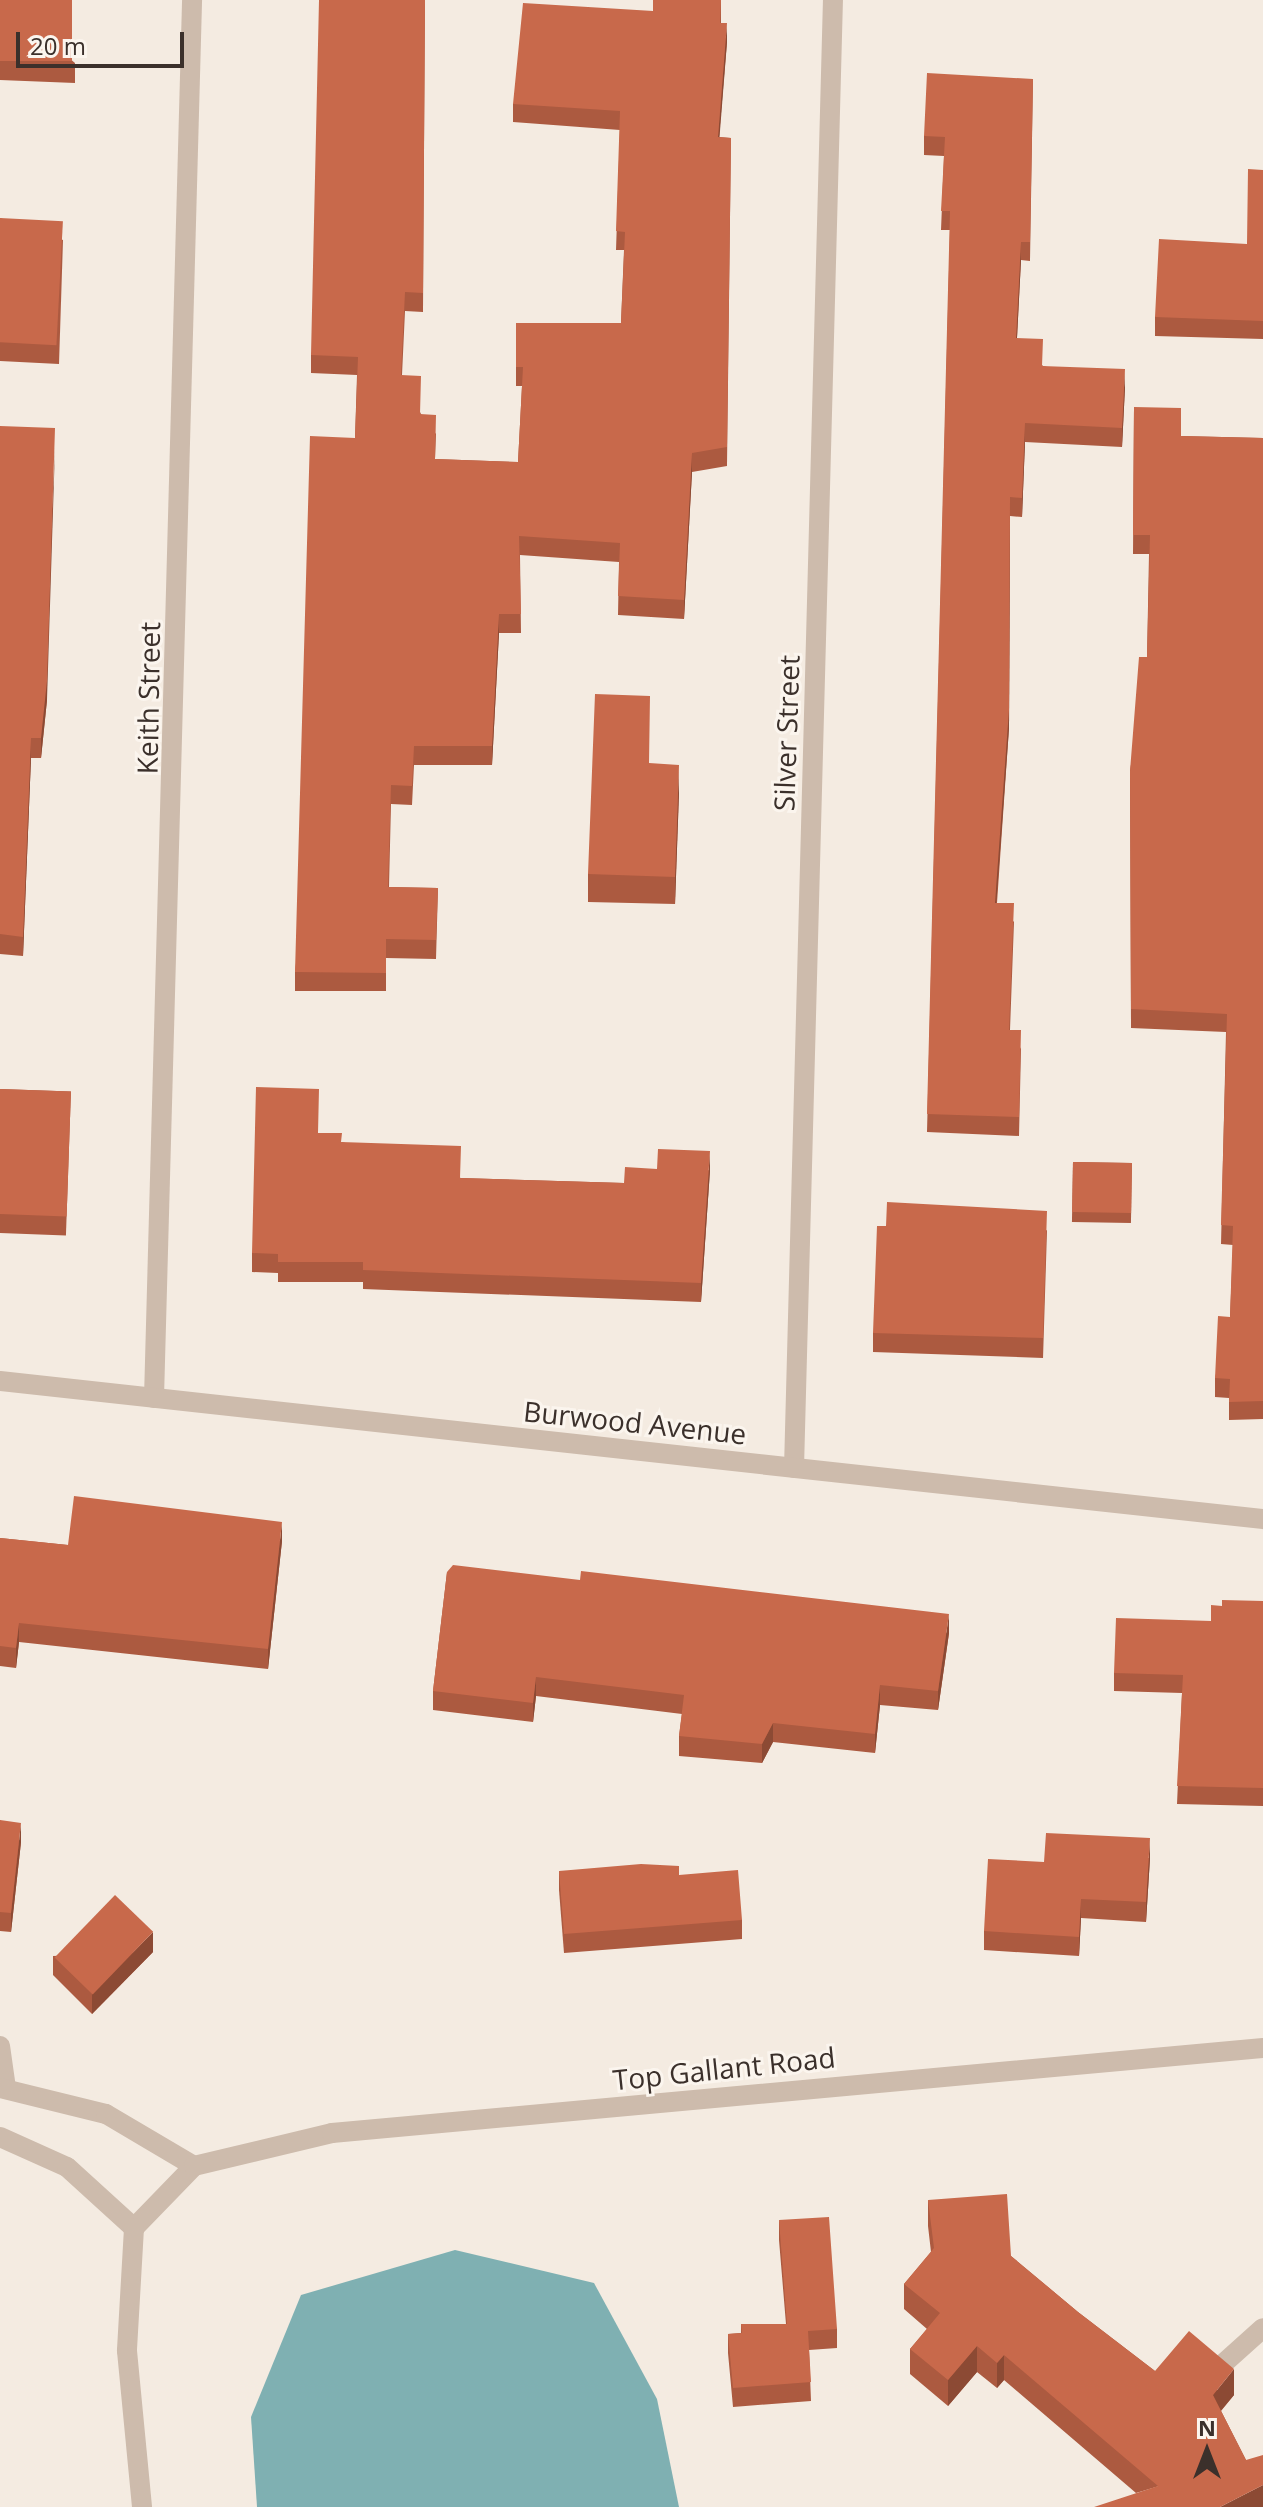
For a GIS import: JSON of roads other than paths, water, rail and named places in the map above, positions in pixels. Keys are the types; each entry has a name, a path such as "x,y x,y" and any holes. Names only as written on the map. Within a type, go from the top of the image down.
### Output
{"street":[{"name":"Keith Street","path":"154,1398 192,0"},
{"name":"Silver Street","path":"794,1468 833,0"},
{"name":"Burwood Avenue","path":"0,1381 1263,1519"},
{"path":"0,2046 3,2088 106,2114 194,2166"},
{"name":"Top Gallant Road","path":"134,2228 194,2166 248,2148 375,2127 1263,2048"},
{"path":"0,2137 67,2167 134,2228 127,2351 142,2507"},
{"path":"1224,2363 1263,2328"}],"water":[{"path":"455,2250 594,2283 657,2399 679,2507 257,2507 251,2417 301,2295"}]}
